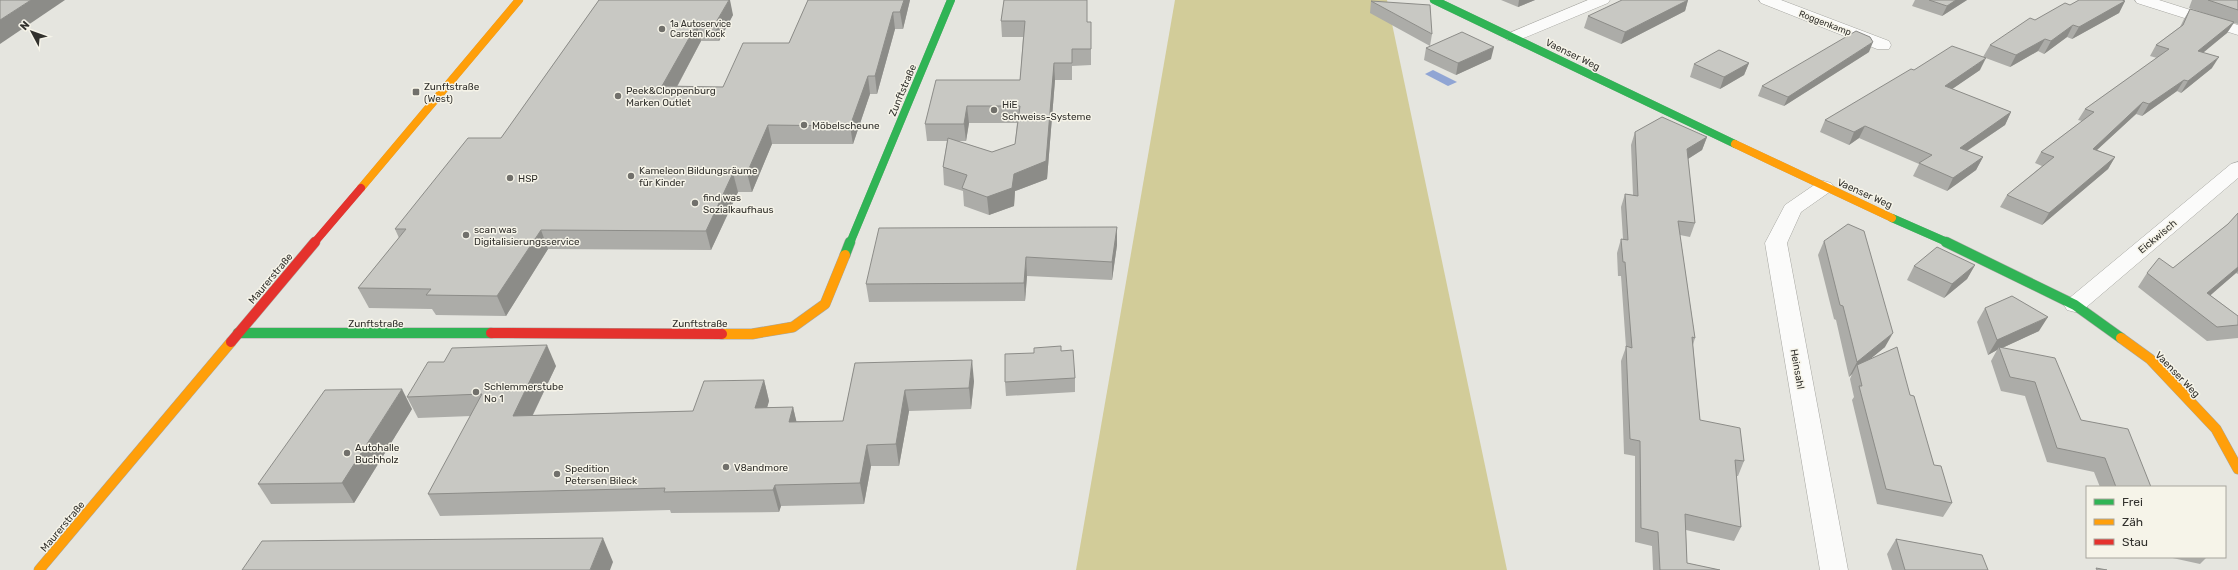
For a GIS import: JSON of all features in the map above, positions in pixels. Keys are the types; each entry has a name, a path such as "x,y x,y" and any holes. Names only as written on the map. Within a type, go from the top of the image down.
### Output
{"street":[{"name":"Maurerstraße","path":"39,570 519,0"},
{"name":"Zunftstraße","path":"238,333 752,334 792,327 825,304 951,0"},
{"name":"Vaenser Weg","path":"1434,0 1824,187 1968,252 2076,305 2150,359 2216,429 2238,469"},
{"path":"1513,37 1602,0"},
{"name":"Roggenkamp","path":"1767,0 1883,45"},
{"path":"2143,0 2238,30"},
{"name":"Eickwisch","path":"2076,305 2238,168"},
{"name":"Heinsahl","path":"1824,187 1792,209 1776,242 1834,570"}],"shaded area":[{"path":"1175,0 1387,0 1507,570 1076,570"}],"water":[{"path":"1433,70 1457,82 1448,86 1425,74"}],"building":[{"path":"0,0 31,0 0,20"},
{"path":"599,0 729,0 715,24 697,24 662,86 723,87 743,43 789,43 808,0 904,0 900,12 893,12 875,76 868,76 850,126 768,125 747,173 733,173 706,231 541,230 497,296 426,295 431,289 358,288 406,229 395,229 468,138 501,138"},
{"path":"1004,0 1087,0 1087,22 1091,22 1091,49 1072,49 1072,63 1054,63 1046,161 1014,174 1012,188 987,197 962,188 967,175 943,167 948,138 992,152 1015,144 1020,106 967,106 964,124 925,124 936,80 1020,80 1025,21 1001,21"},
{"path":"1622,0 1688,0 1625,32 1588,16"},
{"path":"1929,0 1956,0 1947,6"},
{"path":"2079,0 2125,1 2079,27 2073,25 2051,41 2045,39 2016,55 1990,45 2030,18 2035,20 2065,3 2070,5"},
{"path":"2208,0 2238,0 2238,10"},
{"path":"1371,1 1430,5 1432,34"},
{"path":"2190,9 2234,22 2198,51 2219,57 2188,81 2184,80 2149,104 2143,102 2093,149 2115,157 2049,213 2007,195 2054,157 2041,152 2094,112 2085,109 2169,49 2156,45 2183,25"},
{"path":"1856,31 1870,37 1873,42 1788,97 1762,86"},
{"path":"1462,32 1494,47 1458,63 1426,48"},
{"path":"1952,46 1986,58 1945,86 2011,112 1960,148 1983,157 1953,178 1919,163 1932,155 1865,126 1854,132 1825,120 1911,69 1914,70"},
{"path":"1719,50 1749,63 1724,77 1694,64"},
{"path":"1662,117 1707,137 1687,149 1695,223 1678,221 1695,338 1692,337 1700,420 1740,428 1744,461 1735,460 1741,527 1685,514 1687,563 1720,570 1660,570 1658,532 1641,528 1640,441 1630,439 1626,346 1632,348 1625,262 1623,262 1621,239 1628,240 1625,194 1638,196 1635,132"},
{"path":"2238,213 2238,267 2207,293 2238,316 2238,325 2217,327 2147,273 2159,258 2173,268 2228,224"},
{"path":"1848,224 1864,231 1893,333 1857,362 1843,306 1840,305 1824,241"},
{"path":"1117,227 1112,262 1026,257 1024,283 866,284 879,228"},
{"path":"1937,247 1975,265 1952,284 1914,266"},
{"path":"2012,296 2048,317 1997,340 1985,308"},
{"path":"547,345 513,416 693,411 704,381 764,380 755,408 793,407 789,422 843,421 855,363 972,360 969,388 905,390 896,444 867,445 860,483 775,485 773,490 664,492 665,488 428,494 482,394 407,397 428,362 444,362 452,348"},
{"path":"1061,346 1061,351 1073,350 1075,378 1005,382 1005,354 1034,353 1034,348"},
{"path":"1897,347 1910,395 1914,396 1934,465 1941,466 1952,503 1886,489 1859,386 1862,386 1857,365"},
{"path":"1999,347 2055,358 2081,420 2128,429 2151,486 2116,486 2105,458 2057,448 2035,382 2010,377"},
{"path":"402,389 342,483 258,484 325,390"},
{"path":"603,538 590,570 242,570 262,541"},
{"path":"1896,539 1982,555 1988,570 1905,570"}],"traffic: fast":[{"path":"845,255 951,0"},
{"path":"1434,0 1735,144"},
{"path":"1892,218 1968,252 2075,305 2121,338"},
{"path":"238,333 491,333"}],"traffic: slow":[{"path":"361,188 519,0"},
{"path":"1735,144 1892,218"},
{"path":"722,334 752,334 793,327 825,304 845,255"},
{"path":"2121,338 2150,359 2216,429 2238,469"},
{"path":"39,570 231,342"}],"traffic: jam":[{"path":"231,342 361,188"},
{"path":"491,333 722,334"}],"place":[{"name":"1a Autoservice Carsten Kock","path":"662,29"},
{"name":"Zunftstraße (West)","path":"416,92"},
{"name":"Peek&Cloppenburg Marken Outlet","path":"618,96"},
{"name":"HiE Schweiss-Systeme","path":"994,110"},
{"name":"Möbelscheune","path":"804,125"},
{"name":"Kameleon Bildungsräume für Kinder","path":"631,176"},
{"name":"HSP","path":"510,178"},
{"name":"find was Sozialkaufhaus","path":"695,203"},
{"name":"scan was Digitalisierungsservice","path":"466,235"},
{"name":"Schlemmerstube No 1","path":"476,392"},
{"name":"Autohalle Buchholz","path":"347,453"},
{"name":"V8andmore","path":"726,467"},
{"name":"Spedition Petersen Bileck","path":"557,474"}]}
